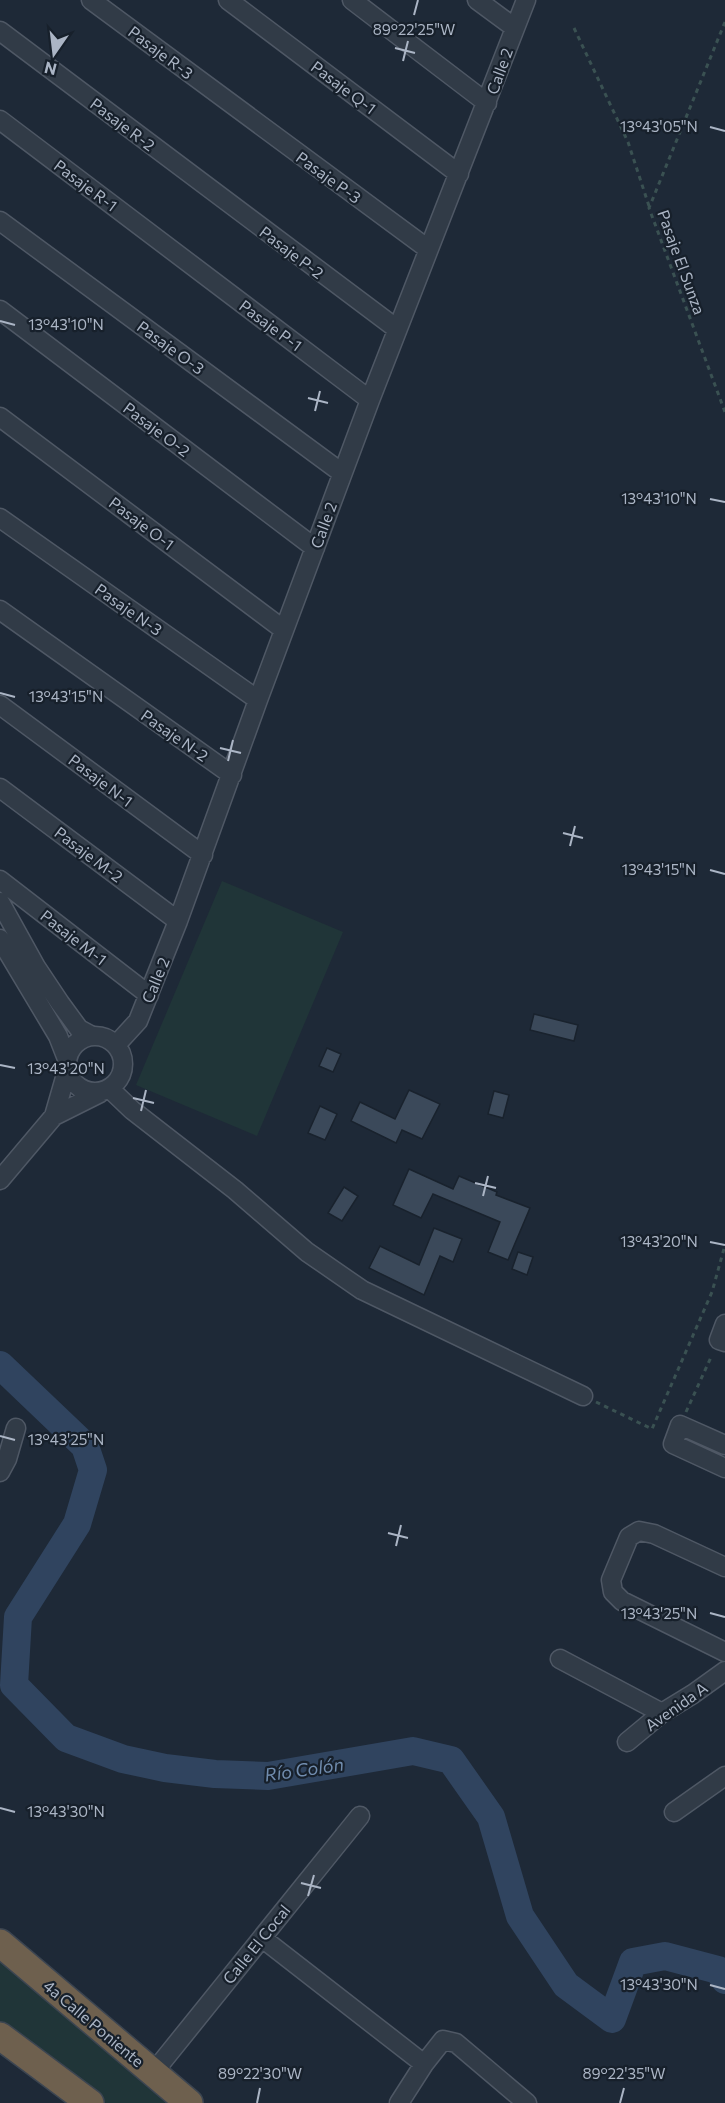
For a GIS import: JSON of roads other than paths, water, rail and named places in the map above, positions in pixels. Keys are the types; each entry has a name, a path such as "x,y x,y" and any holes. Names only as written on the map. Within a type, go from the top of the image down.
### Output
{"highway":[{"name":"4a Calle Poniente","path":"0,1943 189,2103"},
{"path":"0,2036 90,2103"}],"street":[{"name":"Pasaje R-3","path":"91,0 231,105"},
{"name":"Pasaje Q-1","path":"228,0 459,174"},
{"path":"352,0 487,104"},
{"path":"477,0 515,28"},
{"name":"Calle 2","path":"116,1045 138,1020 149,995 203,855 342,473 526,0"},
{"name":"Pasaje R-2","path":"0,31 188,174"},
{"name":"Pasaje P-3","path":"231,105 428,249"},
{"name":"Pasaje R-1","path":"0,120 172,249"},
{"name":"Pasaje P-2","path":"188,174 397,330"},
{"name":"Pasaje O-3","path":"0,221 342,473"},
{"name":"Pasaje P-1","path":"172,249 370,400"},
{"name":"Pasaje O-2","path":"0,310 315,548"},
{"name":"Pasaje O-1","path":"0,417 284,630"},
{"name":"Pasaje N-3","path":"0,518 258,700"},
{"name":"Pasaje N-2","path":"0,610 232,775"},
{"name":"Pasaje N-1","path":"0,705 203,855"},
{"name":"Pasaje M-2","path":"0,788 178,921"},
{"name":"Pasaje M-1","path":"0,880 149,995"},
{"path":"0,902 36,967 60,1003 79,1029 92,1036"},
{"path":"0,939 58,1036 72,1081 80,1088 89,1092 105,1091 132,1110 235,1190 307,1252 362,1290 583,1396"},
{"path":"0,1180 54,1116 105,1091 118,1082 123,1073 124,1063 122,1053 116,1045 100,1036 92,1036 75,1044 67,1065 54,1116"},
{"path":"725,1445 680,1425 673,1444 725,1468"},
{"path":"0,1472 7,1459 16,1428"},
{"path":"725,1567 654,1534 639,1532 629,1537 611,1580 613,1592 622,1601 725,1652"},
{"path":"560,1659 662,1713"},
{"name":"Avenida A","path":"627,1742 662,1713 725,1671"},
{"path":"674,1812 725,1776"},
{"name":"Calle El Cocal","path":"153,2073 360,1816"},
{"path":"262,1938 424,2064"},
{"path":"399,2103 424,2064 443,2040 456,2043 527,2103"}],"waterway":[{"name":"Río Colón","path":"0,1365 85,1446 93,1470 77,1524 18,1617 14,1685 66,1738 123,1759 165,1768 215,1774 268,1776 413,1751 451,1760 491,1817 520,1916 566,1985 612,2019 633,1962 665,1956 718,1970 725,1980"}]}
